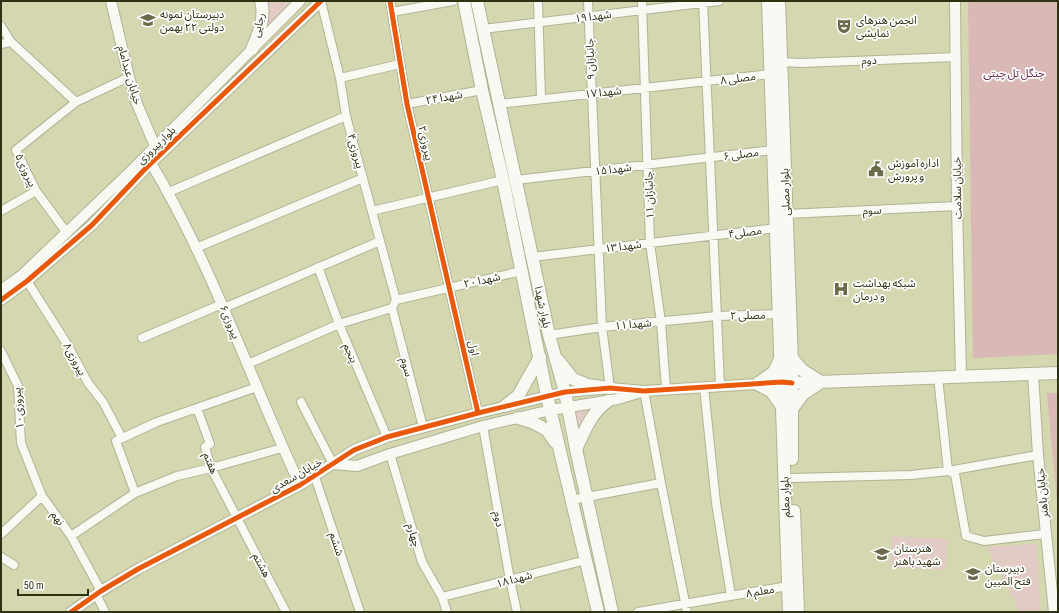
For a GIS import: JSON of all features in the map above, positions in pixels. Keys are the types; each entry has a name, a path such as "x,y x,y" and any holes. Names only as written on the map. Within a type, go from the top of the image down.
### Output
{"main road":[{"name":"رجایی","path":"252,49 260,26 262,15 261,1"},
{"name":"بلوار شهدا","path":"464,1 482,90 503,180 547,396 598,612"},
{"name":"بلوار شهدا","path":"476,1 549,335 565,392 612,612"},
{"name":"بلوار مصلی","path":"768,1 770,74 776,95 786,214 787,382"},
{"name":"بلوار مصلی","path":"779,1 781,62 776,95 773,150 779,314 786,357"},
{"path":"554,356 573,379 588,385 610,388"},
{"path":"505,406 518,396 540,357"},
{"path":"786,357 802,370 822,382 803,394 787,409 771,391 757,384 774,372 786,357"},
{"path":"787,382 1058,373"},
{"name":"بلوار معلم","path":"787,382 789,612"},
{"path":"576,449 589,423 600,406 608,401"},
{"name":"بلوار معلم","path":"787,409 792,478 798,612"},
{"path":"518,418 532,422 548,430 560,449"}],"street":[{"name":"خیابان عبدامام","path":"111,1 137,104 155,146"},
{"name":"بلوار پیروزی","path":"1,290 22,275 67,233 135,167 300,1"},
{"name":"بلوار پیروزی","path":"1,300 27,281 92,225 151,163 321,1"},
{"name":"پیروزی۴","path":"321,1 340,78 346,116 380,241 394,304"},
{"name":"پیروزی۲","path":"390,1 407,104 450,288"},
{"path":"392,12 453,1"},
{"path":"538,1 541,99"},
{"name":"جانبازان ۹","path":"588,1 602,327 610,388"},
{"name":"جانبازان ۱۱","path":"642,1 650,242 661,322 666,389"},
{"name":"شهدا ۱۹","path":"483,29 719,1"},
{"name":"خیابان سلامت","path":"955,1 957,206 961,376"},
{"path":"703,2 720,386"},
{"path":"1,26 11,42 76,102 129,77"},
{"path":"1,44 11,42"},
{"name":"دوم","path":"781,62 801,63 956,57"},
{"path":"340,78 400,64"},
{"name":"مصلی ۸","path":"707,82 770,74"},
{"name":"شهدا ۱۷","path":"499,104 707,82"},
{"name":"شهدا ۲۴","path":"407,104 482,90"},
{"name":"پیروزی۵","path":"67,233 36,191 16,150 76,102"},
{"path":"169,192 346,116"},
{"name":"مصلی ۶","path":"710,158 773,150"},
{"name":"شهدا ۱۵","path":"516,180 710,158"},
{"name":"پیروزی۶","path":"151,163 169,192 223,306 282,448 300,486"},
{"path":"196,248 363,178"},
{"path":"372,211 503,180"},
{"path":"1,211 36,191"},
{"name":"سوم","path":"786,214 957,206"},
{"path":"84,216 92,225"},
{"name":"مصلی۴","path":"713,235 776,228"},
{"name":"شهدا ۱۳","path":"532,257 713,235"},
{"path":"142,338 380,241"},
{"name":"پنجم","path":"318,267 338,324 387,437"},
{"name":"شهدا ۲۰","path":"248,364 338,324 394,304 450,288 522,271"},
{"name":"پیروزی۸","path":"27,281 67,344 88,383 104,402 122,438"},
{"name":"اول","path":"450,288 478,413"},
{"name":"سوم","path":"394,304 423,427"},
{"name":"مصلی ۲","path":"717,316 779,314"},
{"name":"شهدا ۱۱","path":"549,335 602,327 717,316"},
{"name":"پیروزی۱۰","path":"1,351 18,386 21,443"},
{"name":"خیابان باهنر","path":"1033,374 1038,455 1054,612"},
{"path":"938,378 948,471"},
{"path":"686,608 644,391 787,382"},
{"path":"135,493 116,441 157,422 257,386"},
{"name":"خیابان سعدی","path":"71,612 98,593 138,569 300,486 354,450 387,437 565,392 610,388 644,391"},
{"path":"704,388 717,509 731,596"},
{"name":"خیابان سعدی","path":"333,464 357,466 390,454 483,426 551,410 618,400 644,391"},
{"path":"301,402 333,464"},
{"name":"هفتم","path":"197,408 210,444 205,447 211,468 237,519"},
{"name":"دوم","path":"483,426 517,612"},
{"name":"نهم","path":"21,443 42,496 71,536 98,593 105,612"},
{"path":"71,536 135,493 177,476 282,448"},
{"name":"چهارم","path":"390,454 422,562 442,598 447,612"},
{"path":"792,478 911,475 948,471 1038,455"},
{"path":"948,471 955,474 966,536 984,541 1045,534"},
{"name":"ششم","path":"315,476 360,612"},
{"path":"571,500 661,483"},
{"path":"1,534 42,496"},
{"name":"هشتم","path":"237,519 286,612"},
{"path":"1,557 14,565"},
{"name":"شهدا ۱۸","path":"442,598 586,560"},
{"name":"معلم ۸","path":"638,612 686,608 731,596 788,586"}],"shaded area":[{"path":"267,1 292,1 267,27"},
{"path":"589,405 580,429 573,406"},
{"path":"892,536 947,539 945,570 890,567"},
{"path":"1036,544 1041,612 1020,612 987,547"}],"green space":[{"name":"جنگل تل چیتی","path":"968,1 1058,1 1058,354 973,358"},
{"path":"1047,393 1058,393 1058,513"}],"cycle path":[{"path":"1,300 27,281 92,225 145,169 321,1"},
{"path":"390,1 407,104 478,413"},
{"path":"71,612 101,591 138,569 300,485 354,450 387,437 565,392 610,388 644,391 782,382 792,383"}],"place":[{"name":"دبیرستان نمونه دولتی ۲۲ بهمن","path":"148,20"},
{"name":"انجمن هنرهای نمایشی","path":"844,26"},
{"name":"اداره آموزش و پرورش","path":"876,169"},
{"name":"شبکه بهداشت و درمان","path":"841,289"},
{"name":"هنرستان شهید باهنر","path":"882,554"},
{"name":"دبیرستان فتح المبین","path":"973,574"}]}
